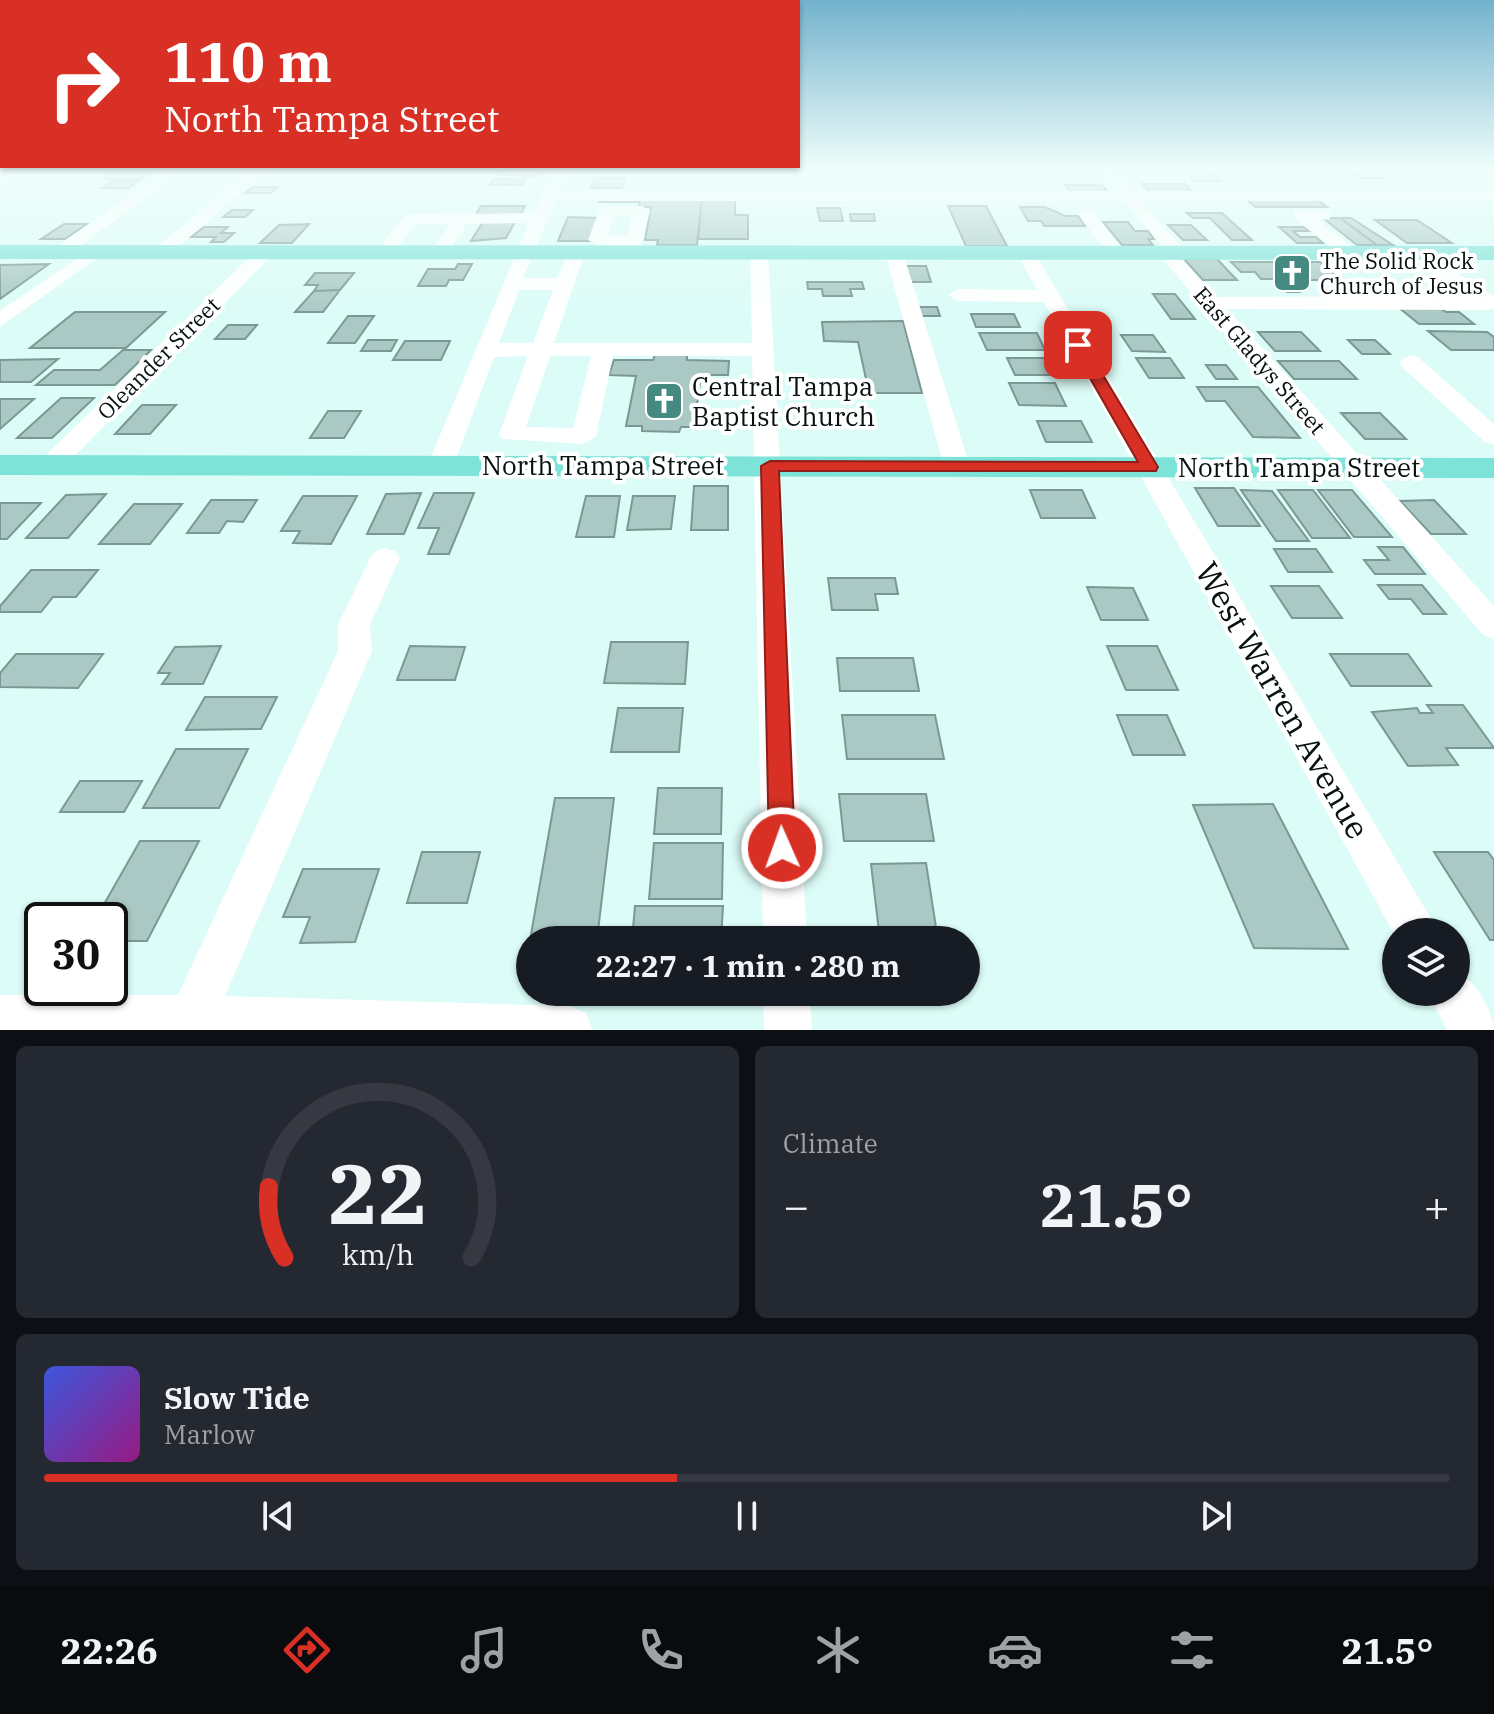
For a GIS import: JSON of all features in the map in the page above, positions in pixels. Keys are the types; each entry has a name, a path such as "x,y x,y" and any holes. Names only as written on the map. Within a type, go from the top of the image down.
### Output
{"main road":[{"path":"0,252 576,252 634,247 759,253 1494,253"},
{"name":"North Tampa Street","path":"0,465 441,464 579,450 770,466 1494,468"}],"street":[{"path":"60,252 108,218"},
{"path":"163,251 202,218"},
{"path":"385,252 411,219 459,218"},
{"path":"439,252 462,218"},
{"path":"441,464 539,218"},
{"path":"605,218 597,240 634,247 640,218"},
{"path":"1089,218 1115,252"},
{"name":"East Gladys Street","path":"1144,218 1210,303 1494,627"},
{"path":"1305,218 1349,253"},
{"name":"Oleander Street","path":"51,465 266,251"},
{"path":"0,321 94,252"},
{"path":"576,252 511,434 579,450 604,349"},
{"name":"West Warren Avenue","path":"1025,252 1409,918"},
{"path":"759,253 770,466 785,926"},
{"path":"894,253 957,467"},
{"path":"1417,253 1491,304"},
{"path":"512,284 565,284"},
{"path":"958,295 1050,296"},
{"path":"0,302 25,302"},
{"path":"1210,303 1491,304"},
{"path":"486,350 764,349"},
{"path":"1410,362 1494,437"},
{"path":"189,1024 355,651 354,625 385,558"},
{"path":"787,1006 788,1030"},
{"path":"1459,1006 1473,1030"},
{"path":"0,1018 569,1030"}],"building":[{"path":"568,218 599,218 591,241 558,241"},
{"path":"649,218 700,218 697,245 657,245 658,240 645,240"},
{"path":"700,218 748,218 748,239 698,239"},
{"path":"819,218 842,218 843,221 820,221"},
{"path":"851,218 875,218 875,221 851,221"},
{"path":"953,218 992,218 1007,246 966,246"},
{"path":"1026,218 1079,218 1085,226 1044,226 1041,221 1028,221"},
{"path":"1210,218 1228,218 1252,240 1232,240"},
{"path":"1323,218 1340,218 1377,245 1357,245"},
{"path":"1340,218 1351,218 1393,245 1377,245"},
{"path":"484,220 516,220 506,238 471,241"},
{"path":"1375,220 1417,220 1452,243 1407,243"},
{"path":"1103,222 1128,222 1135,231 1148,231 1154,239 1148,239 1153,245 1122,245"},
{"path":"64,224 87,224 65,239 41,239"},
{"path":"309,224 292,243 260,243 279,225"},
{"path":"1168,225 1191,225 1207,240 1183,240"},
{"path":"204,227 228,227 221,233 234,233 224,242 211,242 216,237 191,237"},
{"path":"1279,227 1304,227 1309,231 1293,231 1300,237 1316,237 1323,243 1297,243"},
{"path":"1184,259 1217,259 1237,280 1203,280"},
{"path":"1231,262 1276,262 1295,280 1286,280 1299,292 1287,292 1273,279 1261,279 1255,272 1241,272"},
{"path":"1276,262 1320,262 1364,299 1342,299 1334,292 1343,293 1328,280 1295,280"},
{"path":"49,264 0,299 0,265"},
{"path":"458,264 472,264 463,280 449,280 446,286 418,286 428,269 455,269"},
{"path":"902,266 926,266 931,282 907,282"},
{"path":"315,273 354,273 340,290 314,291 318,285 305,285"},
{"path":"807,282 862,282 864,289 850,289 852,296 823,296 822,289 808,289"},
{"path":"340,290 323,312 295,312 314,291"},
{"path":"1153,294 1175,294 1195,319 1171,319"},
{"path":"915,307 937,307 940,316 918,316"},
{"path":"1398,307 1438,307 1446,312 1459,312 1474,324 1419,324"},
{"path":"75,312 165,312 126,348 30,348"},
{"path":"971,314 1014,314 1020,327 976,327"},
{"path":"348,316 374,316 355,343 328,343"},
{"path":"903,321 922,393 869,393 858,342 824,341 822,322"},
{"path":"228,325 257,325 245,339 215,339"},
{"path":"1428,331 1487,332 1494,337 1494,350 1451,350"},
{"path":"1258,332 1301,332 1320,351 1275,351"},
{"path":"979,333 1037,333 1045,350 987,350"},
{"path":"1121,335 1153,335 1165,352 1132,351"},
{"path":"368,340 397,340 391,351 361,351"},
{"path":"1348,340 1375,340 1390,354 1362,354"},
{"path":"405,341 450,341 441,360 393,360"},
{"path":"123,350 151,350 115,385 36,385 54,370 100,370"},
{"name":"Central Tampa Baptist Church","path":"656,352 687,352 687,360 729,361 728,375 701,375 694,427 681,427 679,432 642,431 642,426 626,426 636,376 609,375 614,360 653,360"},
{"path":"1007,358 1044,358 1053,375 1015,375"},
{"path":"1136,358 1170,358 1184,378 1149,378"},
{"path":"58,359 31,382 0,382 0,360"},
{"path":"1278,361 1339,361 1357,379 1294,379"},
{"path":"1206,365 1226,365 1237,379 1216,379"},
{"path":"1009,383 1055,383 1066,406 1019,405"},
{"path":"1197,387 1258,387 1300,438 1253,437 1225,401 1206,401"},
{"path":"61,398 94,398 52,438 17,438"},
{"path":"0,399 34,399 0,429"},
{"path":"142,405 176,405 150,434 115,434"},
{"path":"328,411 361,411 344,438 310,438"},
{"path":"1341,413 1380,413 1406,439 1365,439"},
{"path":"1037,421 1081,421 1092,442 1046,442"},
{"path":"694,486 728,486 728,530 691,530"},
{"path":"1195,488 1234,488 1260,526 1218,526"},
{"path":"1030,490 1082,490 1095,518 1041,518"},
{"path":"1241,490 1272,491 1309,541 1276,541"},
{"path":"1278,490 1313,490 1350,538 1312,538"},
{"path":"1318,490 1352,490 1392,537 1354,537"},
{"path":"421,493 404,534 367,534 386,494"},
{"path":"434,493 474,493 449,554 428,554 439,528 418,528"},
{"path":"106,494 68,538 26,538 66,495"},
{"path":"303,496 357,496 331,544 293,543 300,531 281,531"},
{"path":"586,496 620,496 614,537 576,537"},
{"path":"633,496 675,496 671,529 627,530"},
{"path":"211,500 257,500 243,522 227,521 219,533 187,533"},
{"path":"1434,500 1466,534 1431,534 1400,501"},
{"path":"0,503 41,503 7,539 0,539"},
{"path":"134,504 182,504 150,544 99,544"},
{"path":"1378,547 1403,547 1425,574 1375,574 1364,560 1389,560"},
{"path":"1274,549 1316,549 1332,572 1288,572"},
{"path":"31,570 98,570 76,597 53,597 41,612 0,612 0,606"},
{"path":"828,578 895,578 898,594 875,594 878,610 832,610"},
{"path":"1378,585 1422,585 1446,614 1423,614 1411,599 1389,599"},
{"path":"1271,586 1319,586 1342,618 1292,618"},
{"path":"1087,587 1133,588 1148,620 1101,620"},
{"path":"611,642 688,642 685,684 604,683"},
{"path":"221,646 203,684 162,684 170,673 158,673 175,647"},
{"path":"410,646 465,647 455,680 397,680"},
{"path":"1107,646 1157,646 1178,690 1126,690"},
{"path":"16,654 103,654 78,688 0,687 0,673"},
{"path":"1330,654 1408,654 1431,686 1351,686"},
{"path":"837,658 913,658 919,691 840,691"},
{"path":"205,697 277,697 261,729 186,730"},
{"path":"1427,705 1463,705 1494,748 1446,748 1458,765 1408,766 1372,712 1417,708 1420,713 1433,713"},
{"path":"618,708 683,708 679,752 611,752"},
{"path":"842,715 935,715 944,759 847,759"},
{"path":"1117,715 1167,715 1185,755 1133,755"},
{"path":"176,749 248,749 219,808 143,808"},
{"path":"80,781 142,781 124,812 60,812"},
{"path":"658,788 722,788 721,834 654,834"},
{"path":"839,794 926,794 934,841 844,841"},
{"path":"555,798 614,798 599,926 532,926"},
{"path":"1273,804 1348,949 1254,948 1193,805"},
{"path":"140,841 199,841 147,941 128,941 128,902 105,902"},
{"path":"654,843 723,843 722,899 649,899"},
{"path":"422,852 480,852 467,903 407,903"},
{"path":"1434,852 1488,852 1494,860 1494,940 1490,940"},
{"path":"926,863 936,926 878,926 871,864"},
{"path":"303,869 379,869 355,942 300,943 310,917 283,917"},
{"path":"635,906 723,906 722,926 633,926"}],"place":[{"name":"The Solid Rock Church of Jesus","path":"1292,273"},
{"name":"Central Tampa Baptist Church","path":"664,401"}],"route":[{"path":"782,848 770,466 1150,467 1078,345"}]}
